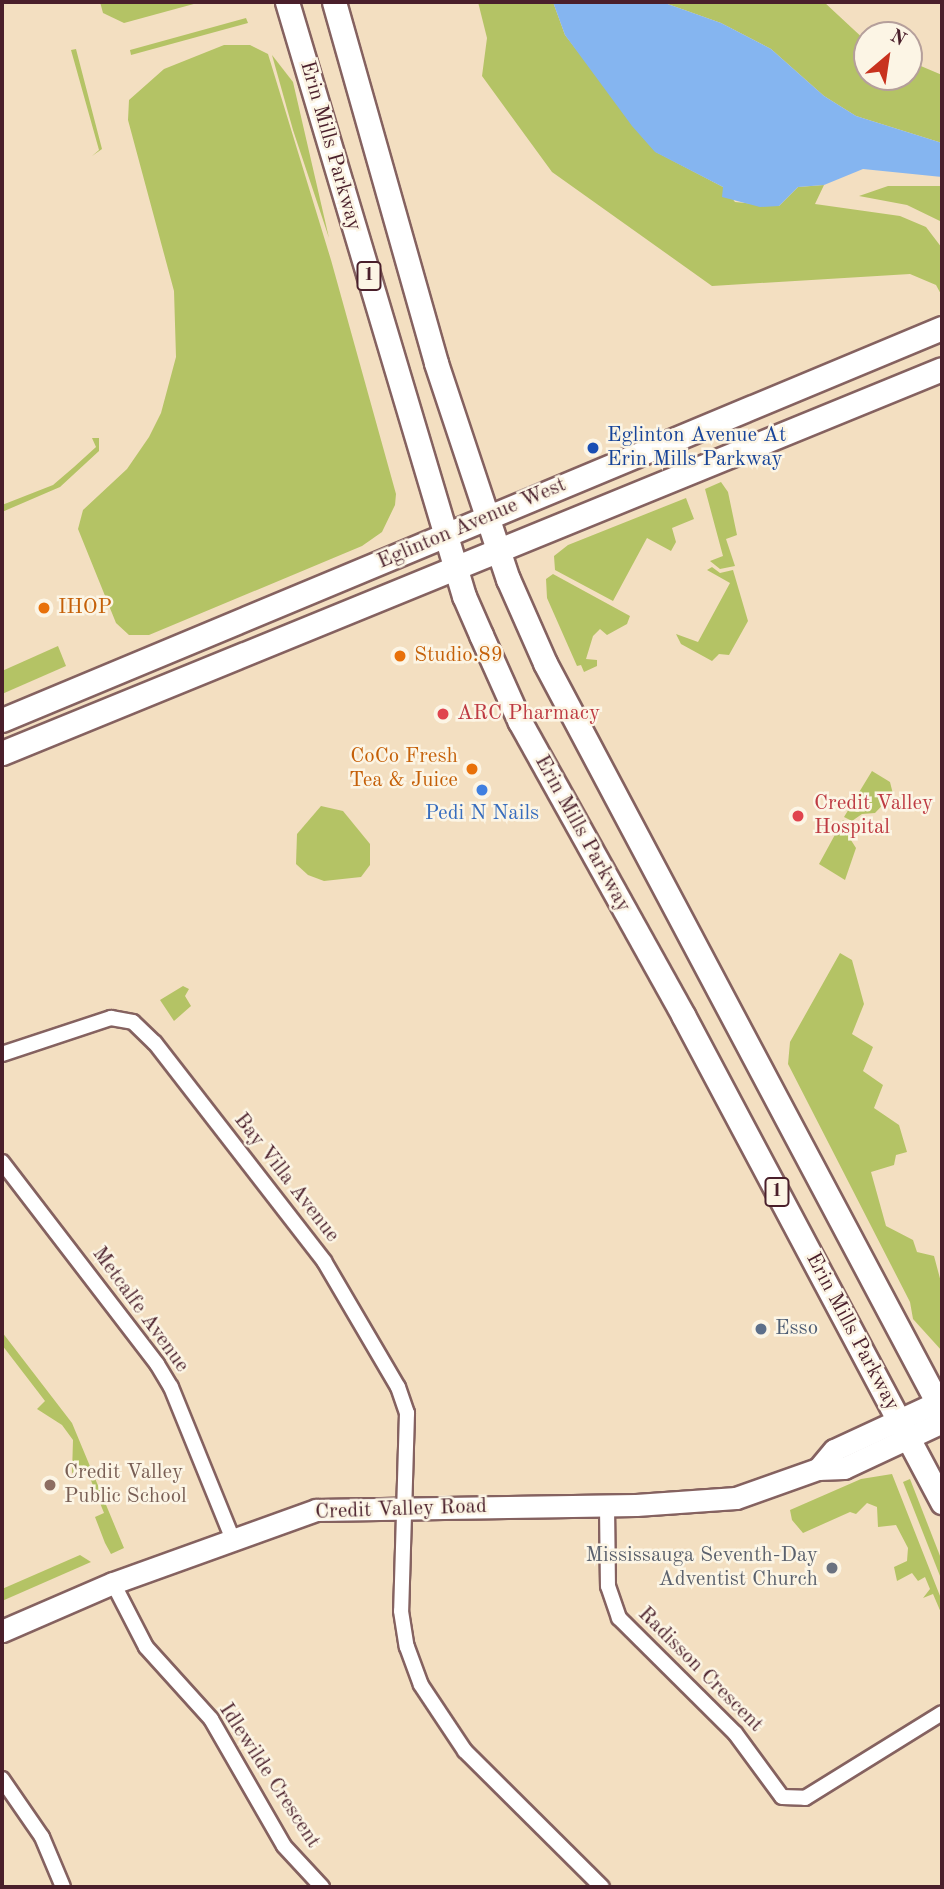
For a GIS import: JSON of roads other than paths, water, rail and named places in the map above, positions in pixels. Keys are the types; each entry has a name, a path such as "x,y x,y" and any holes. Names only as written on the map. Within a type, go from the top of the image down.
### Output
{"main road":[{"name":"Erin Mills Parkway","path":"287,2 455,565 520,722 942,1502"},
{"name":"Erin Mills Parkway","path":"334,2 425,326 498,547 545,663 941,1409"},
{"name":"Eglinton Avenue West","path":"2,720 942,328"},
{"name":"Eglinton Avenue West","path":"2,753 498,547 942,369"}],"street":[{"name":"Bay Villa Avenue","path":"2,1054 111,1018 143,1028 335,1276 398,1387 409,1426 405,1506"},
{"name":"Metcalfe Avenue","path":"2,1162 157,1364 171,1387 232,1538"},
{"name":"Credit Valley Road","path":"2,1631 113,1583 316,1510 405,1506 607,1506 736,1498 818,1469 834,1450 903,1429 941,1409"},
{"path":"405,1506 401,1611 407,1647 421,1685 465,1751 602,1887"},
{"name":"Radisson Crescent","path":"607,1506 607,1586 618,1618 735,1733 782,1797 793,1800 811,1794 942,1713"},
{"name":"Idlewilde Crescent","path":"113,1583 146,1647 211,1719 284,1846 323,1887"},
{"path":"2,1779 42,1837 64,1887"}],"water":[{"path":"553,2 662,2 721,23 771,49 824,96 856,116 942,143 942,177 863,169 824,185 798,187 779,206 760,207 722,197 723,187 655,152 632,126 565,35"}],"place":[{"name":"Eglinton Avenue At Erin Mills Parkway","path":"593,448"},
{"name":"IHOP","path":"44,608"},
{"name":"Studio.89","path":"400,656"},
{"name":"ARC Pharmacy","path":"443,714"},
{"name":"CoCo Fresh Tea & Juice","path":"472,769"},
{"name":"Pedi N Nails","path":"482,790"},
{"name":"Credit Valley Hospital","path":"798,816"},
{"name":"Esso","path":"761,1329"},
{"name":"Credit Valley Public School","path":"50,1485"},
{"name":"Mississauga Seventh-Day Adventist Church","path":"832,1568"}]}
